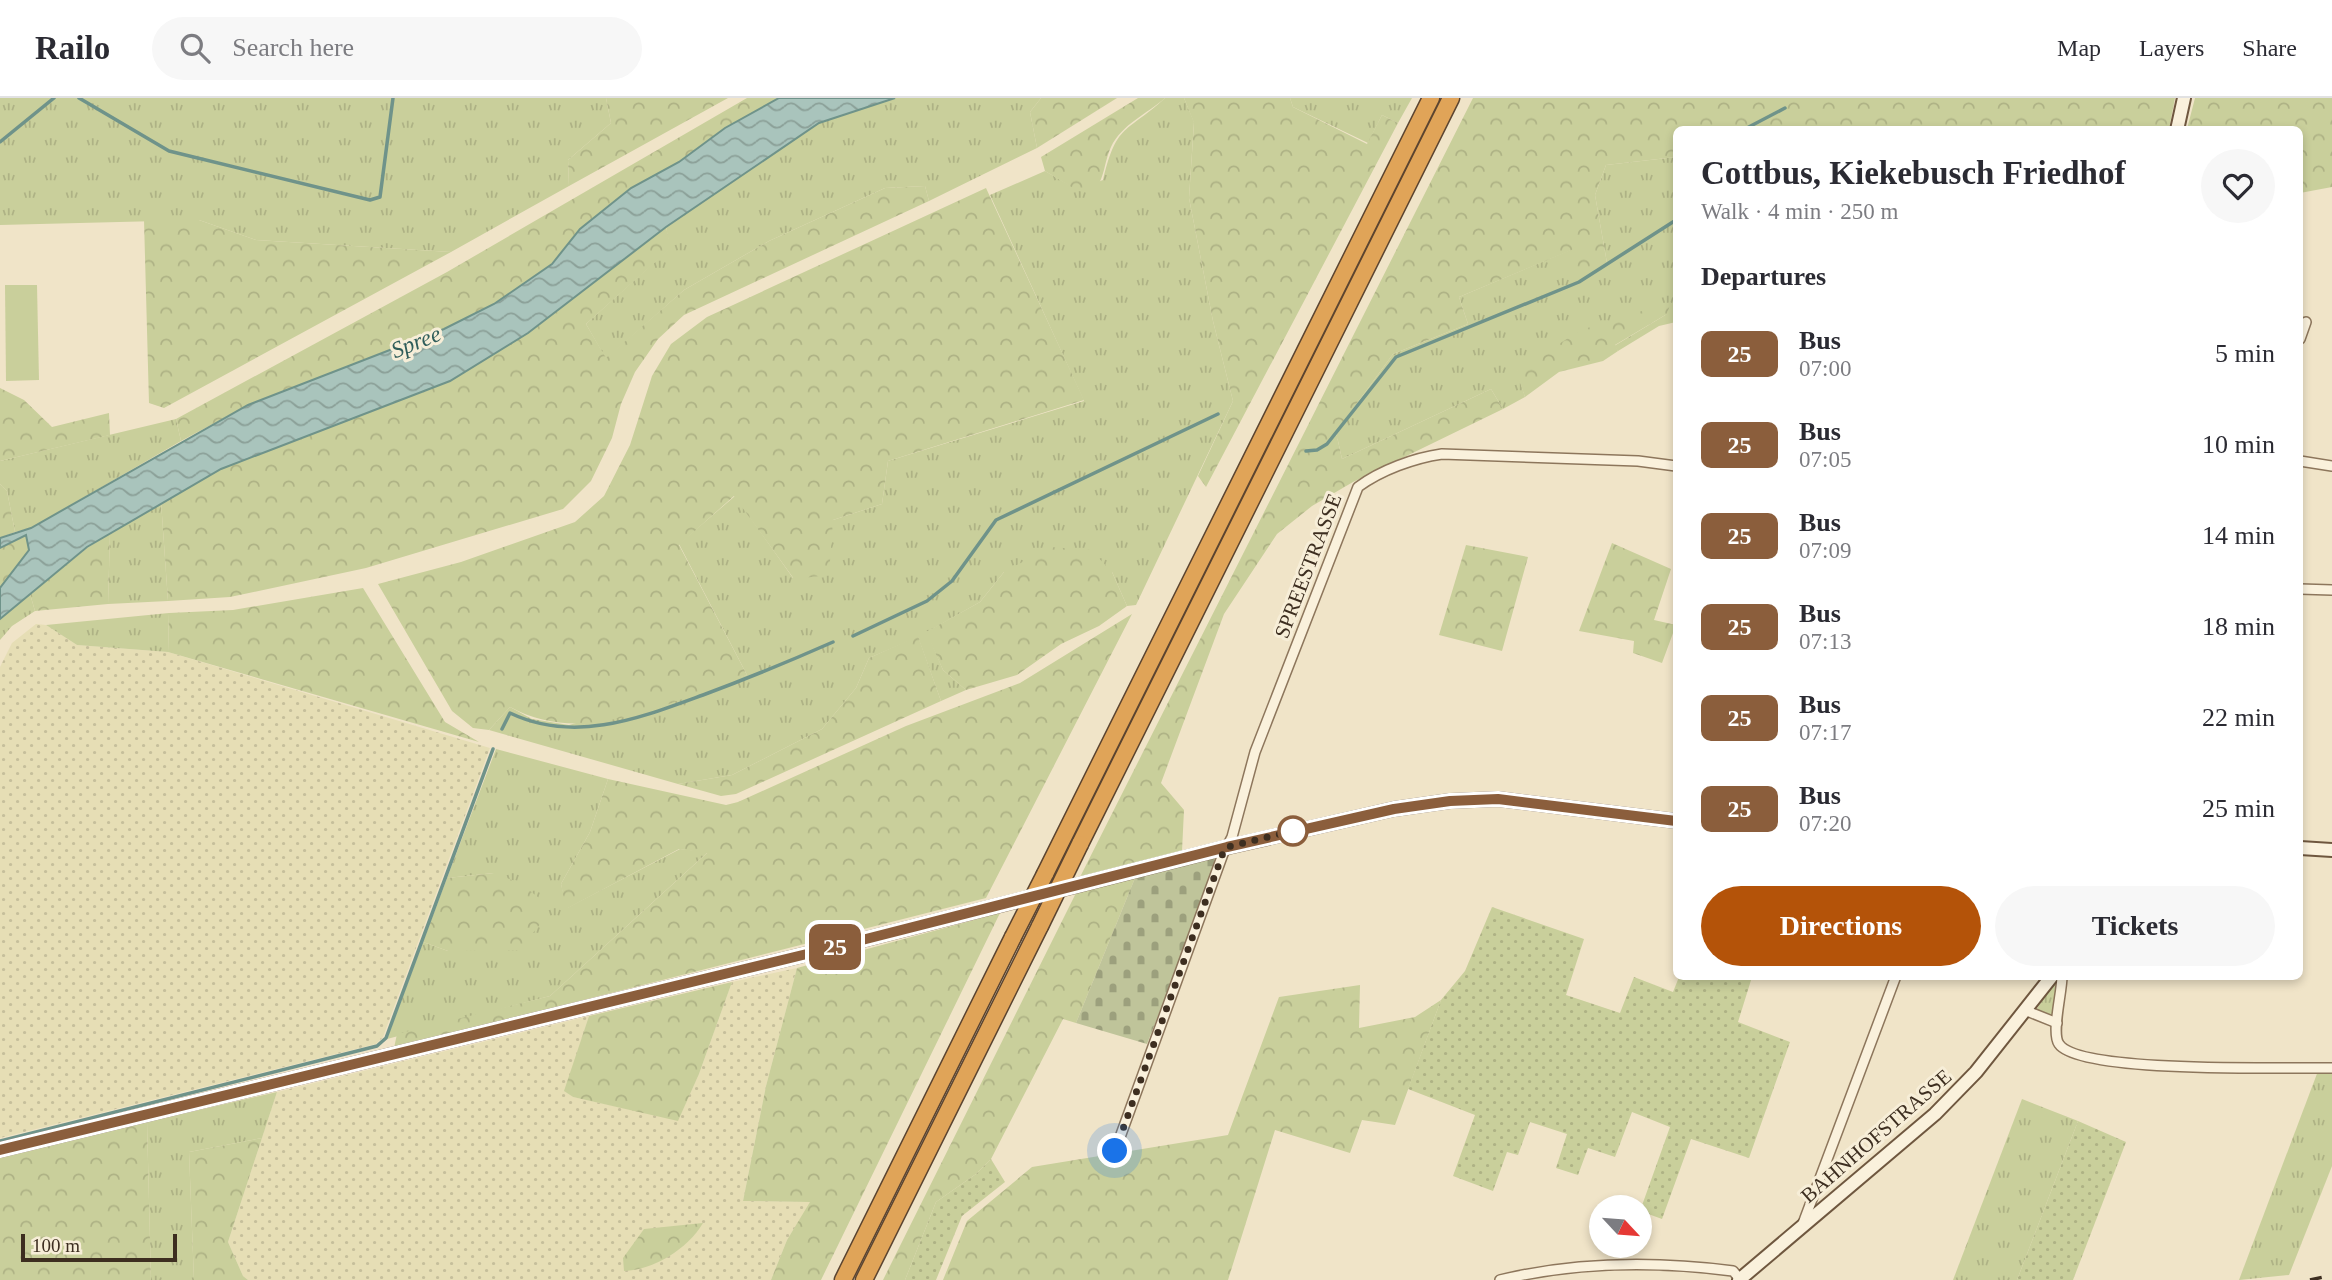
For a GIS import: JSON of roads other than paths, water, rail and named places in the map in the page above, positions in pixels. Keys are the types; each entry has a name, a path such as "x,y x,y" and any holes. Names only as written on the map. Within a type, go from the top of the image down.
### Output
{"highway":[{"path":"843,1280 1431,98"},
{"path":"864,1280 1451,98"}],"street":[{"path":"2178,126 2184,98"},
{"path":"2303,330 2306,321"},
{"name":"SPREESTRASSE","path":"1115,1151 1227,847 1255,752 1358,487 1369,479 1422,457 1442,454 1638,461 1673,466"},
{"path":"2303,461 2332,466"},
{"path":"2303,589 2332,590"},
{"path":"0,1150 801,956 1227,847 1394,809 1475,799 1509,800 1673,821"},
{"path":"2303,848 2332,850"},
{"path":"1801,1227 1894,980"},
{"name":"BAHNHOFSTRASSE","path":"1740,1280 1936,1114 2027,1011 2049,980"},
{"path":"2062,980 2054,1037 2060,1048 2107,1061 2159,1066 2332,1068"},
{"path":"2027,1011 2057,1023"},
{"path":"1500,1280 1577,1266 1702,1267 1733,1272 1740,1280"}],"water":[{"name":"Spree","path":"779,98 895,98 819,123 666,227 528,333 450,381 221,469 87,547 0,619 0,588 29,550 26,535 0,548 0,538 31,528 248,405 444,329 494,304 552,264 580,229 631,188 679,162 725,128"}],"waterway":[{"path":"0,142 54,98"},
{"path":"79,98 169,151 370,200 380,197 393,98"},
{"path":"1751,126 1785,108"},
{"path":"1306,451 1317,450 1327,444 1396,357 1579,282 1673,222"},
{"path":"853,636 927,601 952,581 996,520 1218,414"},
{"path":"502,729 510,713 534,722 559,726 583,727 631,719 719,689 833,642"},
{"path":"0,1141 377,1046 386,1038 493,749"}],"railway":[{"path":"2310,1280 2332,1275"}]}
